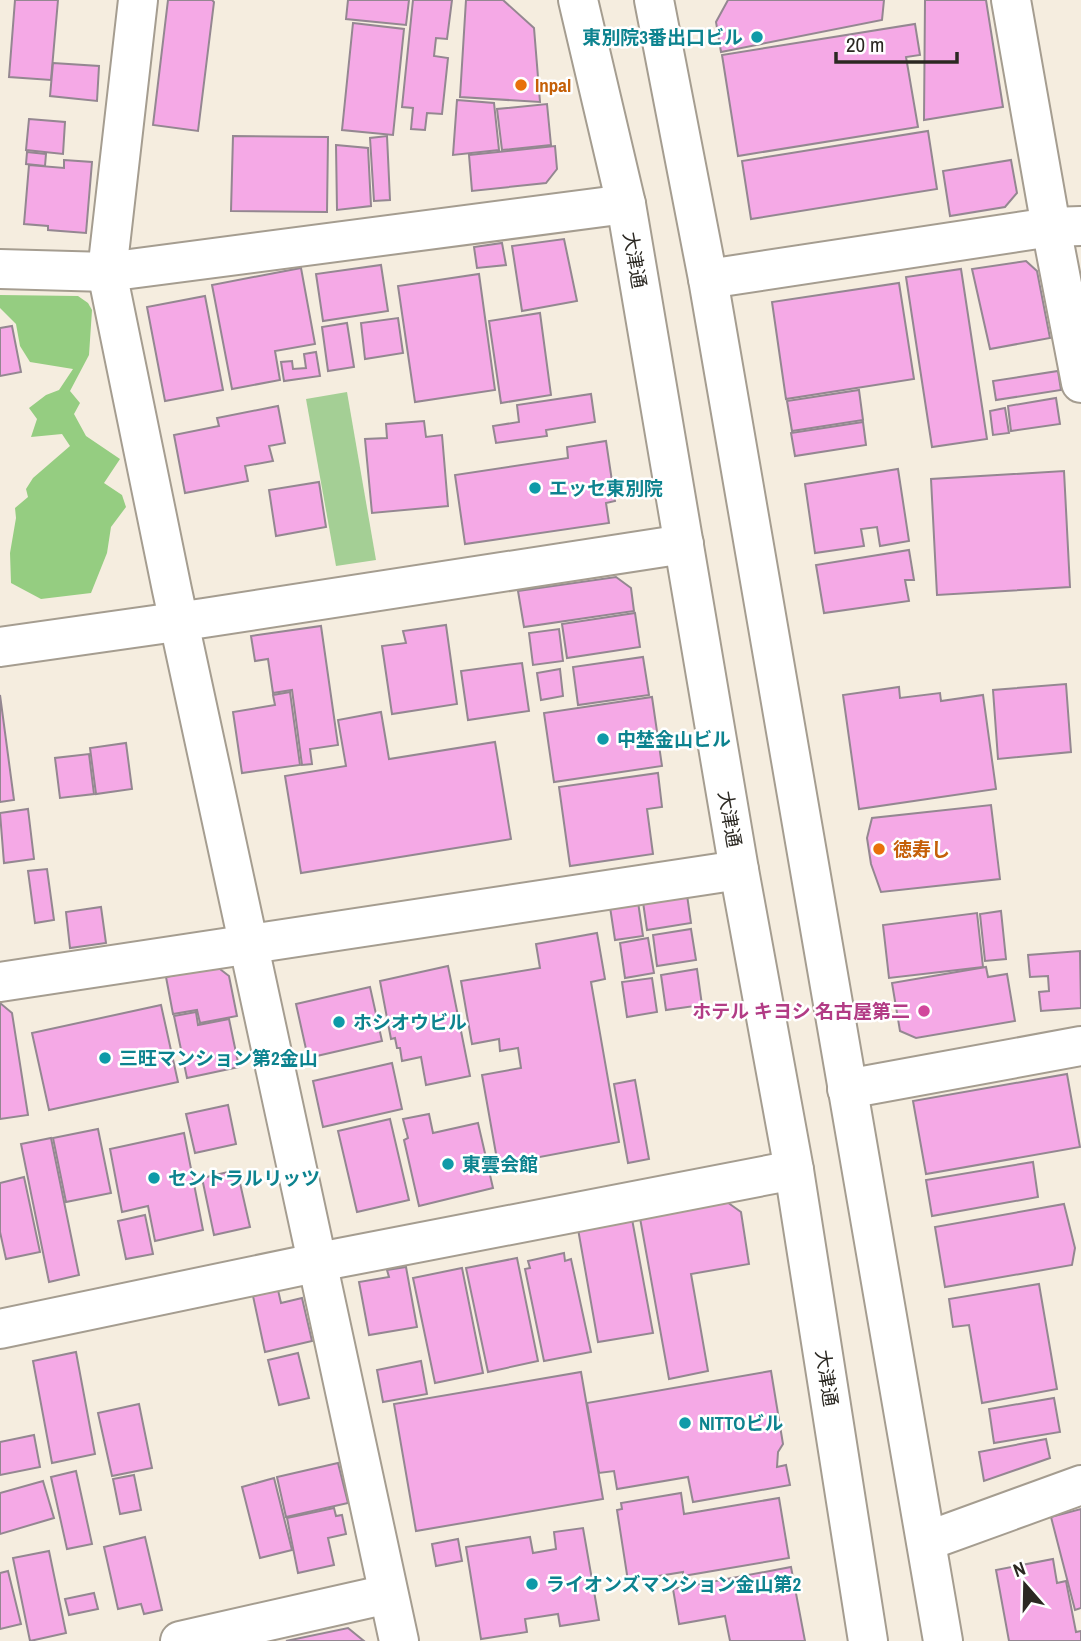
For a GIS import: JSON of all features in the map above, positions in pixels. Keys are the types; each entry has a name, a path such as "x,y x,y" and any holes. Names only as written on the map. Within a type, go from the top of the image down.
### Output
{"street":[{"path":"138,0 107,272 178,621 250,943 399,1641"},
{"name":"大津通","path":"579,0 626,204 739,870 794,1170 868,1641"},
{"path":"654,0 708,279 943,1641"},
{"path":"1011,0 1066,227 1081,383"},
{"path":"0,269 107,272 626,204"},
{"path":"708,279 1066,227"},
{"path":"0,647 684,544"},
{"path":"0,982 739,870"},
{"path":"847,1088 1081,1046"},
{"path":"0,1329 317,1262 794,1170"},
{"path":"927,1541 1081,1485"},
{"path":"180,1641 388,1594"}],"green space":[{"path":"0,295 78,296 88,303 92,310 89,355 70,391 80,403 74,414 86,436 120,459 104,483 122,495 126,507 111,527 107,553 91,593 41,599 11,583 10,553 15,508 28,497 26,489 33,478 70,446 62,434 31,437 37,419 29,408 46,395 59,390 73,369 30,362 20,346 16,324 0,308"},
{"path":"347,392 376,560 336,566 306,399"}],"building":[{"path":"15,0 58,0 51,80 9,77"},
{"path":"168,0 214,2 198,131 153,125"},
{"path":"348,0 409,0 406,25 346,19"},
{"path":"413,0 452,0 447,39 436,38 434,56 448,58 442,114 427,113 425,130 411,129 413,108 402,107"},
{"path":"466,0 503,0 534,28 540,102 460,97"},
{"name":"東別院3番出口ビル","path":"728,0 884,0 882,20 721,52 716,22"},
{"path":"925,0 986,0 1003,107 924,120"},
{"path":"353,23 404,29 393,135 342,130"},
{"path":"915,24 920,55 906,57 918,127 738,156 722,55"},
{"path":"53,63 99,66 97,101 50,96"},
{"path":"457,100 494,103 499,150 453,155"},
{"path":"547,104 551,145 502,150 497,109"},
{"path":"29,119 65,122 63,154 26,150"},
{"path":"928,131 937,189 751,219 742,161"},
{"path":"233,136 328,137 327,212 231,211"},
{"path":"387,136 390,200 374,201 370,138"},
{"path":"336,145 368,148 371,206 337,210"},
{"path":"555,146 557,169 546,183 472,191 469,155"},
{"path":"27,152 46,154 45,166 26,164"},
{"path":"64,160 92,162 86,233 48,230 48,226 24,224 29,165 64,168"},
{"path":"1011,160 1017,193 1005,207 950,216 943,171"},
{"path":"564,239 577,301 522,311 512,246"},
{"path":"502,243 506,265 477,268 474,247"},
{"path":"1026,261 1037,271 1050,338 990,349 972,269"},
{"path":"381,265 388,311 323,321 316,274"},
{"path":"301,268 315,344 275,351 280,380 232,389 212,285"},
{"path":"961,269 987,439 932,447 906,277"},
{"path":"479,274 495,390 415,402 398,286"},
{"path":"899,283 914,379 786,399 772,302"},
{"path":"205,296 223,390 165,401 147,307"},
{"path":"540,313 551,395 501,403 489,321"},
{"path":"398,318 403,353 365,359 361,323"},
{"path":"347,323 354,367 328,371 322,327"},
{"path":"12,326 21,372 0,376 0,328"},
{"path":"316,352 320,376 284,381 281,362 292,361 293,369 306,368 304,354"},
{"path":"1058,371 1061,390 996,400 993,381"},
{"path":"859,390 863,420 792,431 787,401"},
{"path":"591,394 595,422 546,430 547,436 496,443 493,426 519,422 517,405"},
{"path":"1056,398 1060,424 1011,431 1008,406"},
{"path":"278,406 285,443 269,446 273,461 245,466 248,481 185,493 174,435 219,426 217,418"},
{"path":"1005,408 1009,433 993,435 990,411"},
{"path":"424,421 426,437 442,435 448,506 372,513 365,439 387,438 386,424"},
{"path":"863,422 866,445 795,456 791,433"},
{"name":"エッセ東別院","path":"606,441 615,501 606,503 609,523 465,544 455,475 568,458 567,447"},
{"path":"898,469 909,541 880,546 877,527 861,529 864,546 815,553 805,484"},
{"path":"1064,471 1070,587 937,595 931,479"},
{"path":"319,482 326,527 276,536 269,490"},
{"path":"909,550 914,580 905,580 909,601 824,613 816,565"},
{"path":"616,577 631,588 634,611 524,627 518,591"},
{"path":"635,613 640,647 567,658 562,624"},
{"path":"446,625 457,704 392,714 382,646 406,643 403,631"},
{"path":"321,626 338,745 310,749 312,764 302,765 292,690 273,693 268,659 255,661 251,636"},
{"path":"559,629 563,661 533,665 529,633"},
{"path":"643,657 649,695 578,705 573,667"},
{"path":"522,663 529,711 468,720 461,671"},
{"path":"560,669 563,696 541,700 537,673"},
{"path":"1066,684 1071,752 998,759 993,690"},
{"path":"899,687 900,698 940,693 941,701 983,695 996,789 859,809 843,695"},
{"path":"290,692 300,765 242,773 233,712 275,705 273,695"},
{"path":"0,695 14,800 0,802"},
{"name":"中埜金山ビル","path":"652,697 662,766 554,782 544,713"},
{"path":"381,712 389,759 495,742 511,839 301,873 285,776 346,766 338,720"},
{"path":"126,743 132,789 96,794 90,748"},
{"path":"89,754 94,794 60,798 55,758"},
{"path":"658,773 662,807 647,809 653,854 570,866 559,787"},
{"path":"991,805 1000,879 881,892 871,864 867,838 872,818"},
{"path":"28,809 34,859 4,863 0,813"},
{"path":"47,869 54,920 35,923 28,871"},
{"path":"687,895 691,923 647,930 643,902"},
{"path":"638,902 643,936 615,940 610,907"},
{"path":"101,907 106,943 70,948 66,912"},
{"path":"1001,911 1006,959 985,961 980,914"},
{"path":"977,913 983,967 889,978 883,925"},
{"path":"691,929 696,960 657,966 653,935"},
{"path":"597,933 605,979 591,982 619,1142 498,1165 482,1075 521,1068 518,1048 500,1051 499,1039 472,1044 461,981 540,968 536,944"},
{"path":"648,938 654,973 625,978 620,943"},
{"path":"1080,951 1081,1008 1041,1011 1039,992 1049,991 1048,976 1030,977 1028,955"},
{"path":"216,966 229,976 237,1016 200,1023 197,1010 173,1014 166,977"},
{"path":"448,966 470,1076 426,1085 421,1057 402,1061 395,1038 391,1039 380,981"},
{"path":"986,967 988,977 1007,974 1015,1021 916,1038 900,1031 892,983"},
{"path":"697,969 702,1005 666,1010 661,975"},
{"path":"652,978 657,1012 627,1017 622,982"},
{"name":"ホシオウビル","path":"370,987 382,1041 308,1058 296,1004"},
{"path":"0,1003 12,1013 28,1115 0,1119"},
{"name":"三旺マンション第2金山","path":"161,1005 178,1082 49,1110 32,1033"},
{"path":"196,1012 198,1025 229,1019 239,1067 187,1078 174,1016"},
{"path":"392,1063 402,1109 323,1127 313,1081"},
{"path":"1067,1074 1080,1147 926,1174 913,1101"},
{"path":"635,1080 649,1159 628,1163 614,1084"},
{"path":"228,1105 236,1144 195,1153 186,1114"},
{"name":"東雲会館","path":"429,1114 433,1133 478,1123 493,1188 419,1206 404,1140 408,1138 403,1119"},
{"path":"390,1119 409,1200 357,1212 338,1131"},
{"path":"98,1129 111,1193 66,1202 53,1138"},
{"name":"セントラルリッツ","path":"184,1133 203,1230 155,1241 148,1206 122,1212 110,1149"},
{"path":"51,1138 79,1275 49,1282 21,1144"},
{"path":"1033,1162 1038,1197 932,1216 926,1180"},
{"path":"237,1170 250,1227 214,1235 202,1178"},
{"path":"24,1177 40,1252 6,1259 0,1232 0,1183"},
{"path":"727,1202 741,1212 749,1264 691,1274 708,1371 669,1379 640,1218"},
{"path":"1064,1204 1075,1248 1072,1265 945,1287 935,1227"},
{"path":"145,1215 153,1254 126,1259 118,1221"},
{"path":"632,1219 653,1333 598,1342 578,1229"},
{"path":"564,1253 565,1261 571,1259 591,1352 544,1361 525,1269 530,1268 528,1261"},
{"path":"517,1258 538,1361 488,1372 466,1268"},
{"path":"406,1267 417,1327 369,1335 359,1282 389,1277 387,1270"},
{"path":"462,1268 483,1373 435,1383 413,1278"},
{"path":"1039,1284 1057,1389 982,1403 969,1325 953,1327 949,1299"},
{"path":"278,1290 281,1303 302,1298 312,1341 265,1352 253,1296"},
{"path":"76,1352 95,1454 52,1463 33,1361"},
{"path":"298,1353 309,1398 279,1405 268,1360"},
{"path":"421,1361 427,1394 383,1402 377,1370"},
{"name":"NITTOビル","path":"771,1371 783,1444 778,1452 777,1467 786,1465 790,1485 693,1502 688,1477 617,1489 614,1471 599,1473 587,1403"},
{"path":"581,1372 603,1499 416,1531 394,1404"},
{"path":"1054,1398 1060,1432 994,1443 989,1409"},
{"path":"139,1404 152,1468 112,1476 98,1413"},
{"path":"34,1435 40,1467 0,1475 0,1442"},
{"path":"1046,1439 1050,1458 984,1481 979,1452"},
{"path":"338,1463 348,1503 286,1517 277,1477"},
{"path":"76,1471 92,1544 67,1549 51,1477"},
{"path":"134,1475 141,1510 120,1514 113,1479"},
{"path":"274,1478 292,1550 260,1558 242,1487"},
{"path":"43,1481 54,1518 0,1534 0,1493"},
{"path":"681,1493 684,1514 779,1498 789,1558 683,1576 683,1572 628,1581 617,1510 622,1509 621,1503"},
{"path":"334,1508 336,1516 342,1515 346,1534 328,1538 334,1565 298,1573 287,1518"},
{"path":"1081,1509 1081,1608 1075,1610 1051,1517"},
{"name":"ライオンズマンション金山第2","path":"583,1528 599,1620 560,1626 558,1614 525,1619 527,1632 481,1639 466,1547 530,1537 533,1553 556,1549 554,1532"},
{"path":"145,1537 162,1610 144,1614 141,1604 118,1609 104,1547"},
{"path":"458,1539 462,1561 436,1566 432,1544"},
{"path":"49,1551 66,1633 30,1641 13,1558"},
{"path":"1053,1559 1057,1583 1066,1581 1076,1632 1081,1631 1081,1641 1009,1641 996,1570"},
{"path":"791,1567 805,1641 730,1641 725,1616 679,1624 673,1589"},
{"path":"8,1571 21,1624 0,1629 0,1573"},
{"path":"94,1593 98,1609 69,1615 65,1599"},
{"path":"348,1628 364,1641 286,1641"}],"place":[{"name":"東別院3番出口ビル","path":"757,37"},
{"name":"Inpal","path":"521,85"},
{"name":"エッセ東別院","path":"535,488"},
{"name":"中埜金山ビル","path":"603,739"},
{"name":"徳寿し","path":"879,849"},
{"name":"ホテル キヨシ 名古屋第二","path":"924,1011"},
{"name":"ホシオウビル","path":"339,1022"},
{"name":"三旺マンション第2金山","path":"105,1058"},
{"name":"東雲会館","path":"448,1164"},
{"name":"セントラルリッツ","path":"154,1178"},
{"name":"NITTOビル","path":"685,1423"},
{"name":"ライオンズマンション金山第2","path":"532,1584"}]}
